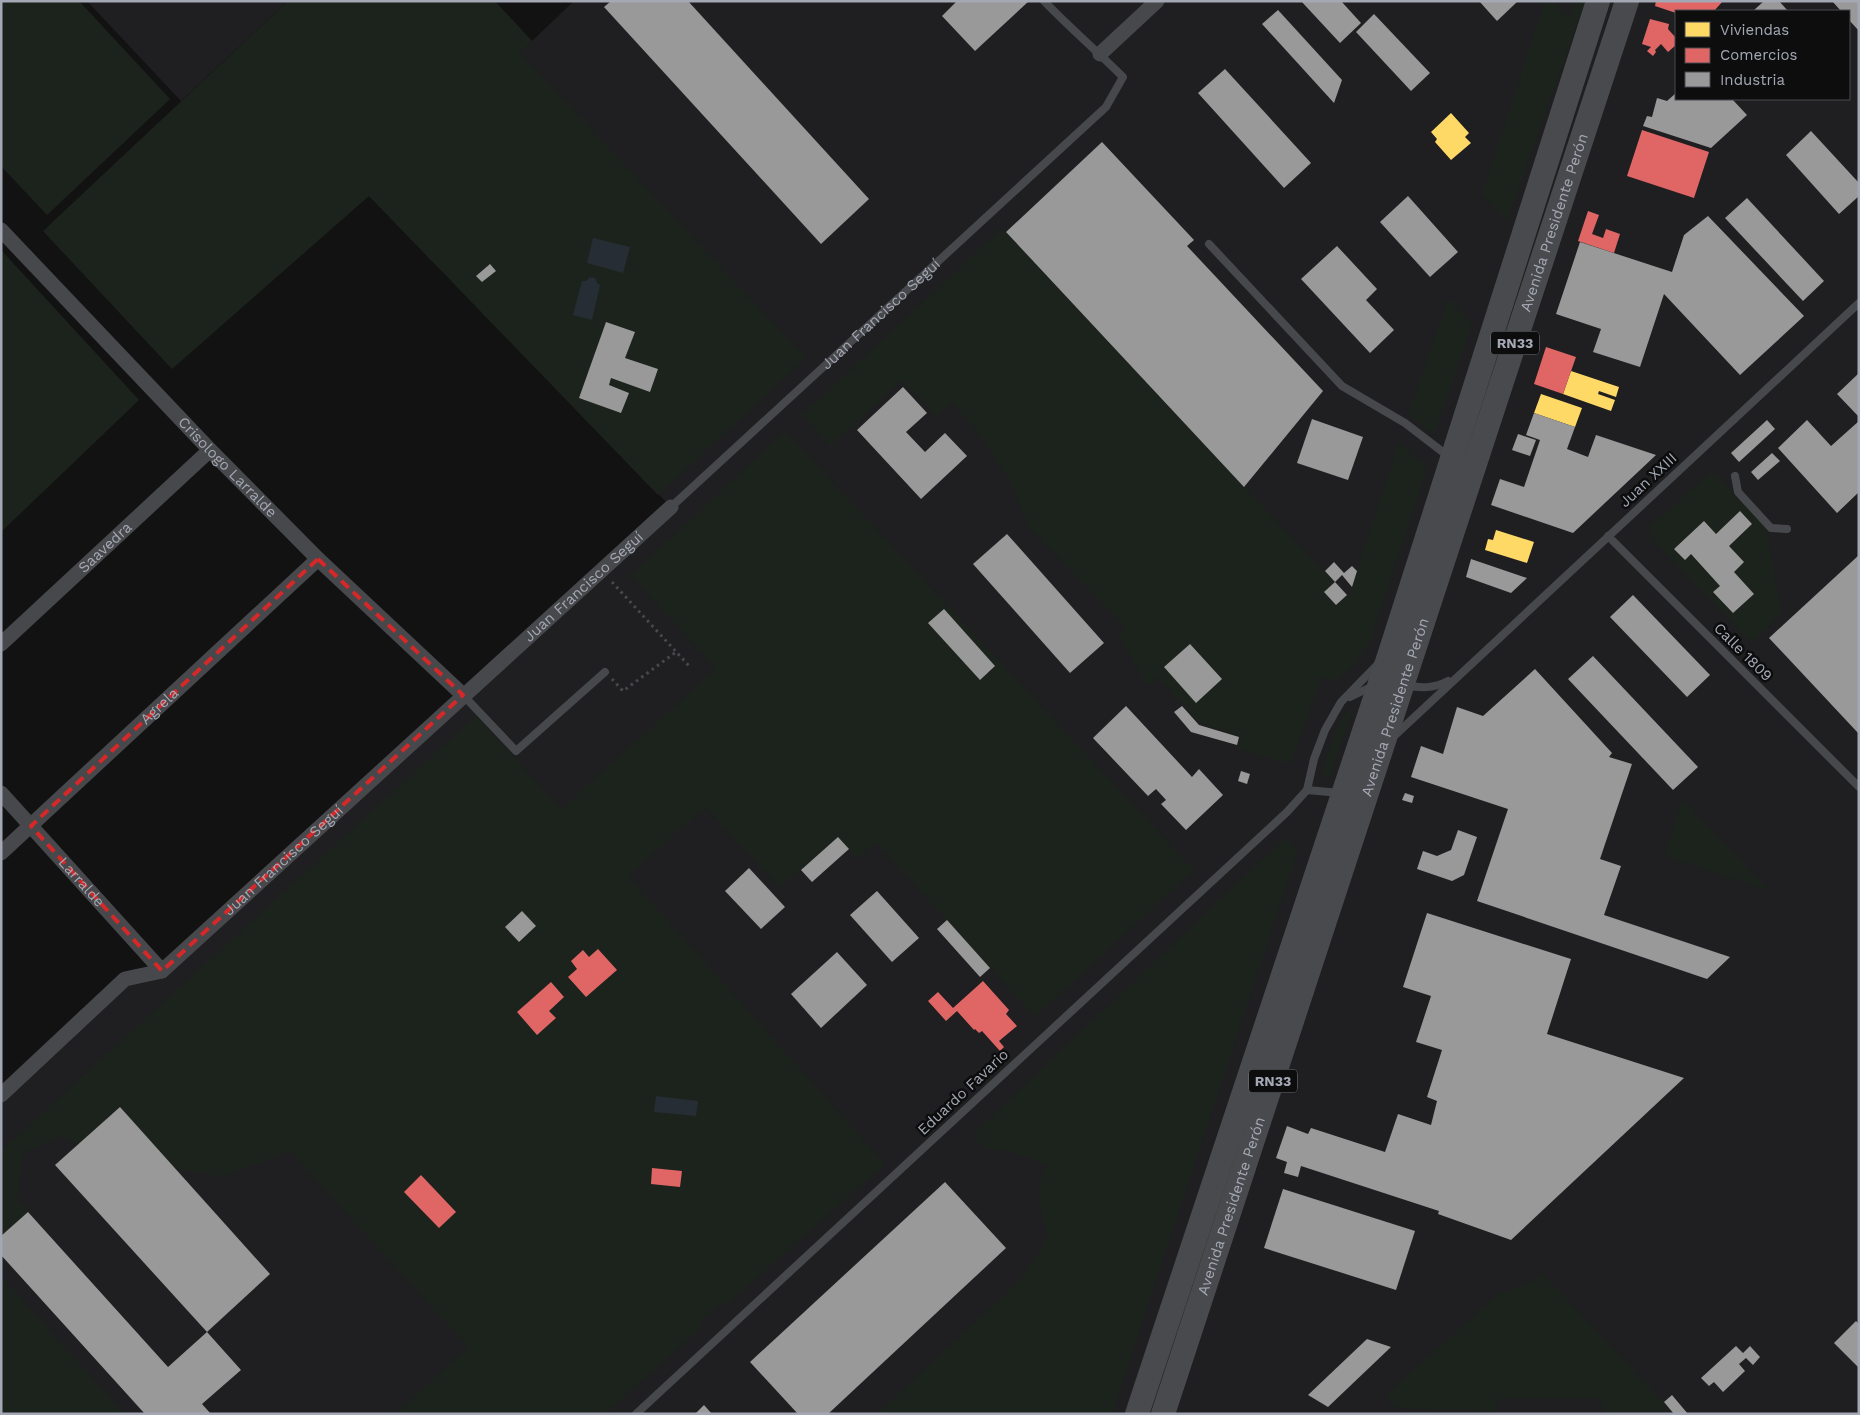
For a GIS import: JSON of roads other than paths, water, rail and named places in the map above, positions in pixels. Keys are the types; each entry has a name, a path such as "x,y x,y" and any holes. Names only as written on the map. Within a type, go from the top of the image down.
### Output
{"main road":[{"name":"Avenida Presidente Perón","path":"1163,1414 1354,795 1382,748 1391,684 1390,653 1598,1"},
{"name":"Avenida Presidente Perón","path":"1137,1414 1354,795 1627,1"}],"street":[{"path":"1100,54 1157,1"},
{"name":"Crisologo Larralde","path":"1,230 210,450 318,559 464,695"},
{"name":"Saavedra","path":"1,644 210,450"},
{"name":"Juan Francisco Seguí","path":"162,971 671,507"},
{"name":"Agrela","path":"1,853 318,559"},
{"name":"Larralde","path":"1,793 162,971"},
{"path":"1,1095 125,979 162,971"}],"lane":[{"path":"1044,1 1074,33 1100,54"},
{"name":"Juan Francisco Seguí","path":"671,507 1106,107 1123,77 1100,54"},
{"path":"1209,244 1342,386 1405,423 1452,459"},
{"name":"Juan XXIII","path":"1382,748 1859,302"},
{"path":"1735,476 1738,492 1772,528 1787,529"},
{"name":"Calle 1809","path":"1608,536 1859,787"},
{"name":"Eduardo Favario","path":"636,1414 1287,812 1307,790 1314,759 1325,730 1341,702 1390,653"},
{"path":"464,695 516,751 605,672"},
{"name":"Juan XXIII","path":"1391,684 1421,689 1440,686 1457,677"},
{"path":"1341,702 1362,690 1391,684"},
{"path":"1307,790 1354,795"}]}
